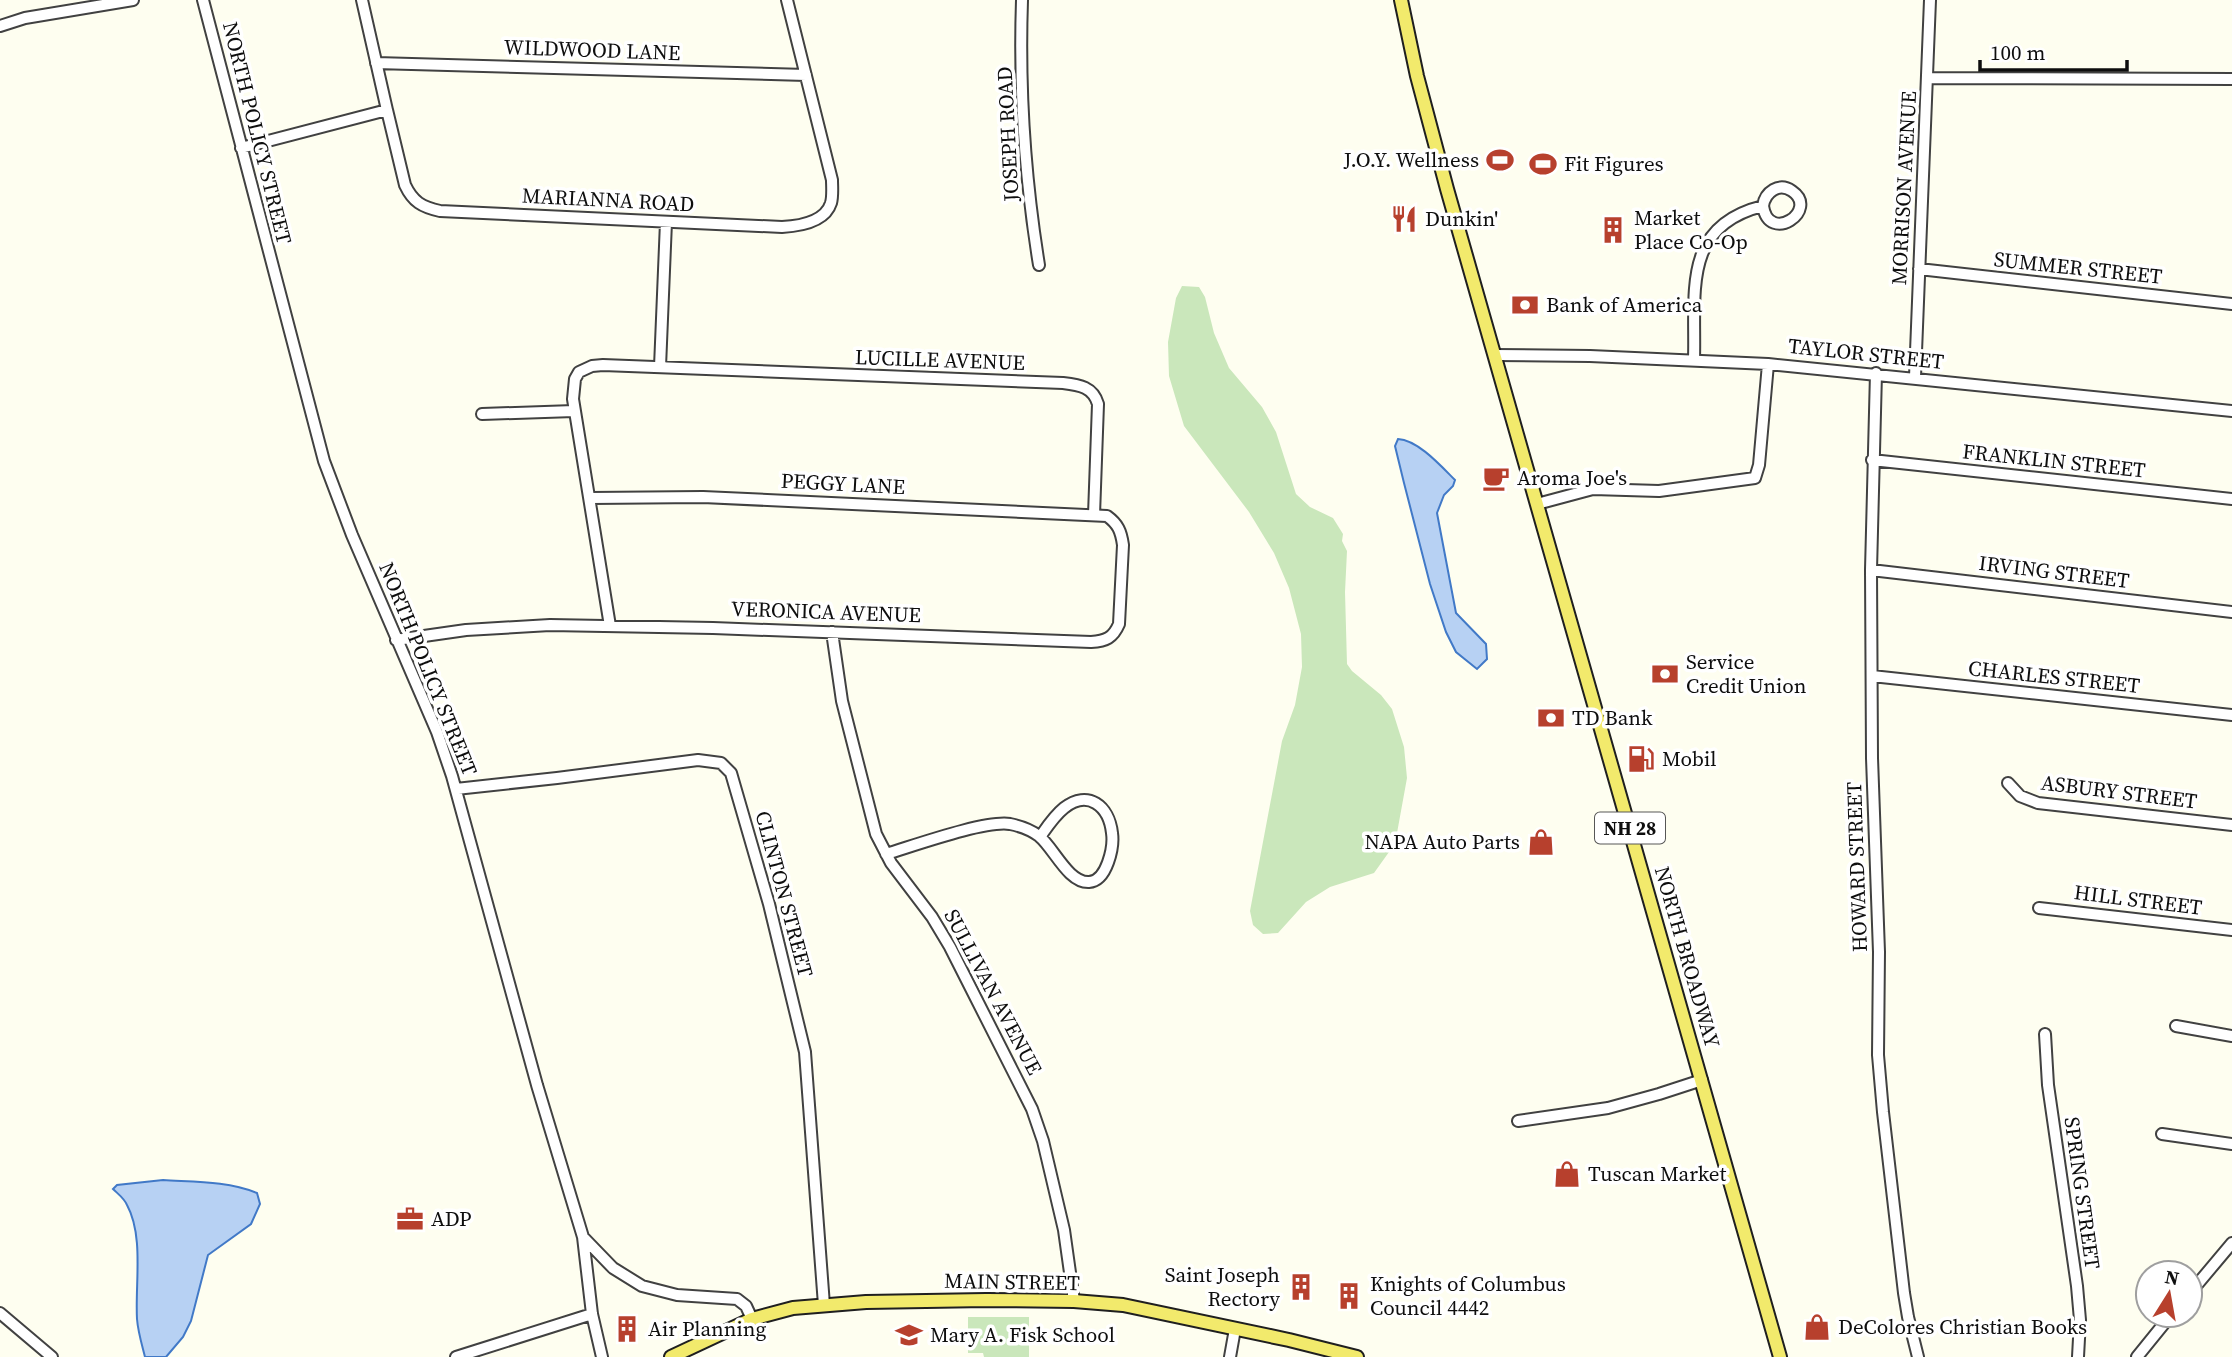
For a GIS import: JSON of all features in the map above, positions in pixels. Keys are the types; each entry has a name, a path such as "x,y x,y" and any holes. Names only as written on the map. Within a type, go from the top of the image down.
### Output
{"main road":[{"name":"NORTH BROADWAY","path":"1401,0 1429,123 1780,1357"},
{"name":"MAIN STREET","path":"671,1357 752,1319 793,1308 929,1301 1074,1301 1146,1309 1357,1357"}],"street":[{"path":"0,26 25,18 133,0"},
{"name":"NORTH POLICY STREET","path":"203,0 324,461 353,538 437,732 456,789 537,1085 583,1237 592,1314 602,1357"},
{"name":"MARIANNA ROAD","path":"362,0 405,185 418,204 440,211 794,227 816,220 825,212 831,202 832,180 787,0"},
{"name":"JOSEPH ROAD","path":"1023,0 1024,98 1029,188 1039,265"},
{"name":"MORRISON AVENUE","path":"1915,377 1930,0"},
{"name":"WILDWOOD LANE","path":"376,63 806,75"},
{"path":"1928,78 2232,79"},
{"path":"241,148 387,110"},
{"path":"1694,360 1696,287 1702,251 1711,236 1730,219 1739,213 1763,206"},
{"path":"660,367 666,222"},
{"name":"SUMMER STREET","path":"1919,269 2232,304"},
{"name":"TAYLOR STREET","path":"1495,355 1768,364 2232,411"},
{"path":"1537,504 1593,489 1659,491 1755,478 1759,465 1768,364"},
{"name":"LUCILLE AVENUE","path":"610,626 591,498 574,411 575,379 585,368 603,365 660,367 1063,383 1085,387 1096,396 1098,404 1094,515"},
{"name":"HOWARD STREET","path":"1875,373 1871,570 1872,758 1880,952 1879,1078 1904,1293 1918,1357"},
{"path":"482,414 574,411"},
{"name":"FRANKLIN STREET","path":"1872,460 2232,499"},
{"name":"PEGGY LANE","path":"591,498 703,497 1094,515"},
{"name":"VERONICA AVENUE","path":"396,640 524,625 1103,641 1114,635 1119,624 1123,545 1116,523 1107,516 1094,515"},
{"name":"IRVING STREET","path":"1871,570 2232,612"},
{"name":"SULLIVAN AVENUE","path":"832,632 842,701 876,834 886,854 932,917 950,947 1032,1109 1043,1141 1064,1230 1074,1301"},
{"name":"CHARLES STREET","path":"1872,676 2232,715"},
{"name":"CLINTON STREET","path":"456,789 698,760 721,764 731,773 769,904 805,1052 824,1305"},
{"name":"ASBURY STREET","path":"2008,783 2020,796 2038,803 2232,825"},
{"path":"886,854 995,823 1018,826 1040,837 1069,873 1078,879 1088,882 1098,878 1104,870 1112,838 1105,811 1095,802 1070,804 1061,810 1040,837"},
{"name":"HILL STREET","path":"2039,908 2232,930"},
{"path":"2176,1026 2232,1035"},
{"name":"SPRING STREET","path":"2045,1034 2048,1085 2077,1286 2080,1320 2078,1357"},
{"path":"1518,1121 1608,1108 1702,1080"},
{"path":"2162,1135 2232,1144"},
{"path":"583,1237 612,1268 642,1286 677,1295 737,1299 746,1307 752,1319"},
{"path":"2204,1276 2232,1243"},
{"path":"0,1313 52,1357"},
{"path":"456,1357 592,1314"},
{"path":"1230,1357 1235,1329"},
{"path":"2137,1357 2160,1329"}],"green space":[{"path":"1182,286 1199,287 1205,297 1214,333 1229,368 1262,407 1276,432 1296,494 1310,507 1333,518 1343,534 1342,541 1347,551 1347,664 1381,695 1392,709 1404,747 1407,778 1397,833 1389,852 1374,873 1330,887 1306,902 1278,933 1263,934 1253,925 1250,911 1282,741 1295,705 1302,667 1301,634 1289,588 1274,553 1249,512 1184,426 1169,376 1168,342 1176,298"},
{"path":"968,1317 1029,1317 1029,1357 984,1357 983,1353 968,1353"}],"water":[{"path":"1398,439 1406,440 1421,449 1455,480 1444,495 1437,513 1456,613 1486,644 1487,659 1477,669 1456,652 1446,632 1430,584 1404,483 1395,446"},
{"path":"163,1180 234,1186 257,1193 260,1204 251,1224 208,1255 191,1321 183,1337 166,1357 145,1357 137,1319 138,1260 135,1231 126,1203 113,1189 117,1185"}],"place":[{"name":"J.O.Y. Wellness","path":"1500,160"},
{"name":"Fit Figures","path":"1543,164"},
{"name":"Dunkin'","path":"1404,219"},
{"name":"Market Place Co-Op","path":"1613,230"},
{"name":"Bank of America","path":"1525,305"},
{"name":"Aroma Joe's","path":"1496,478"},
{"name":"Service Credit Union","path":"1665,674"},
{"name":"TD Bank","path":"1551,718"},
{"name":"Mobil","path":"1641,759"},
{"name":"NAPA Auto Parts","path":"1541,842"},
{"name":"Tuscan Market","path":"1567,1174"},
{"name":"ADP","path":"410,1219"},
{"name":"Saint Joseph Rectory","path":"1301,1287"},
{"name":"Knights of Columbus Council 4442","path":"1349,1296"},
{"name":"DeColores Christian Books","path":"1817,1327"},
{"name":"Air Planning","path":"627,1329"},
{"name":"Mary A. Fisk School","path":"909,1335"}]}
